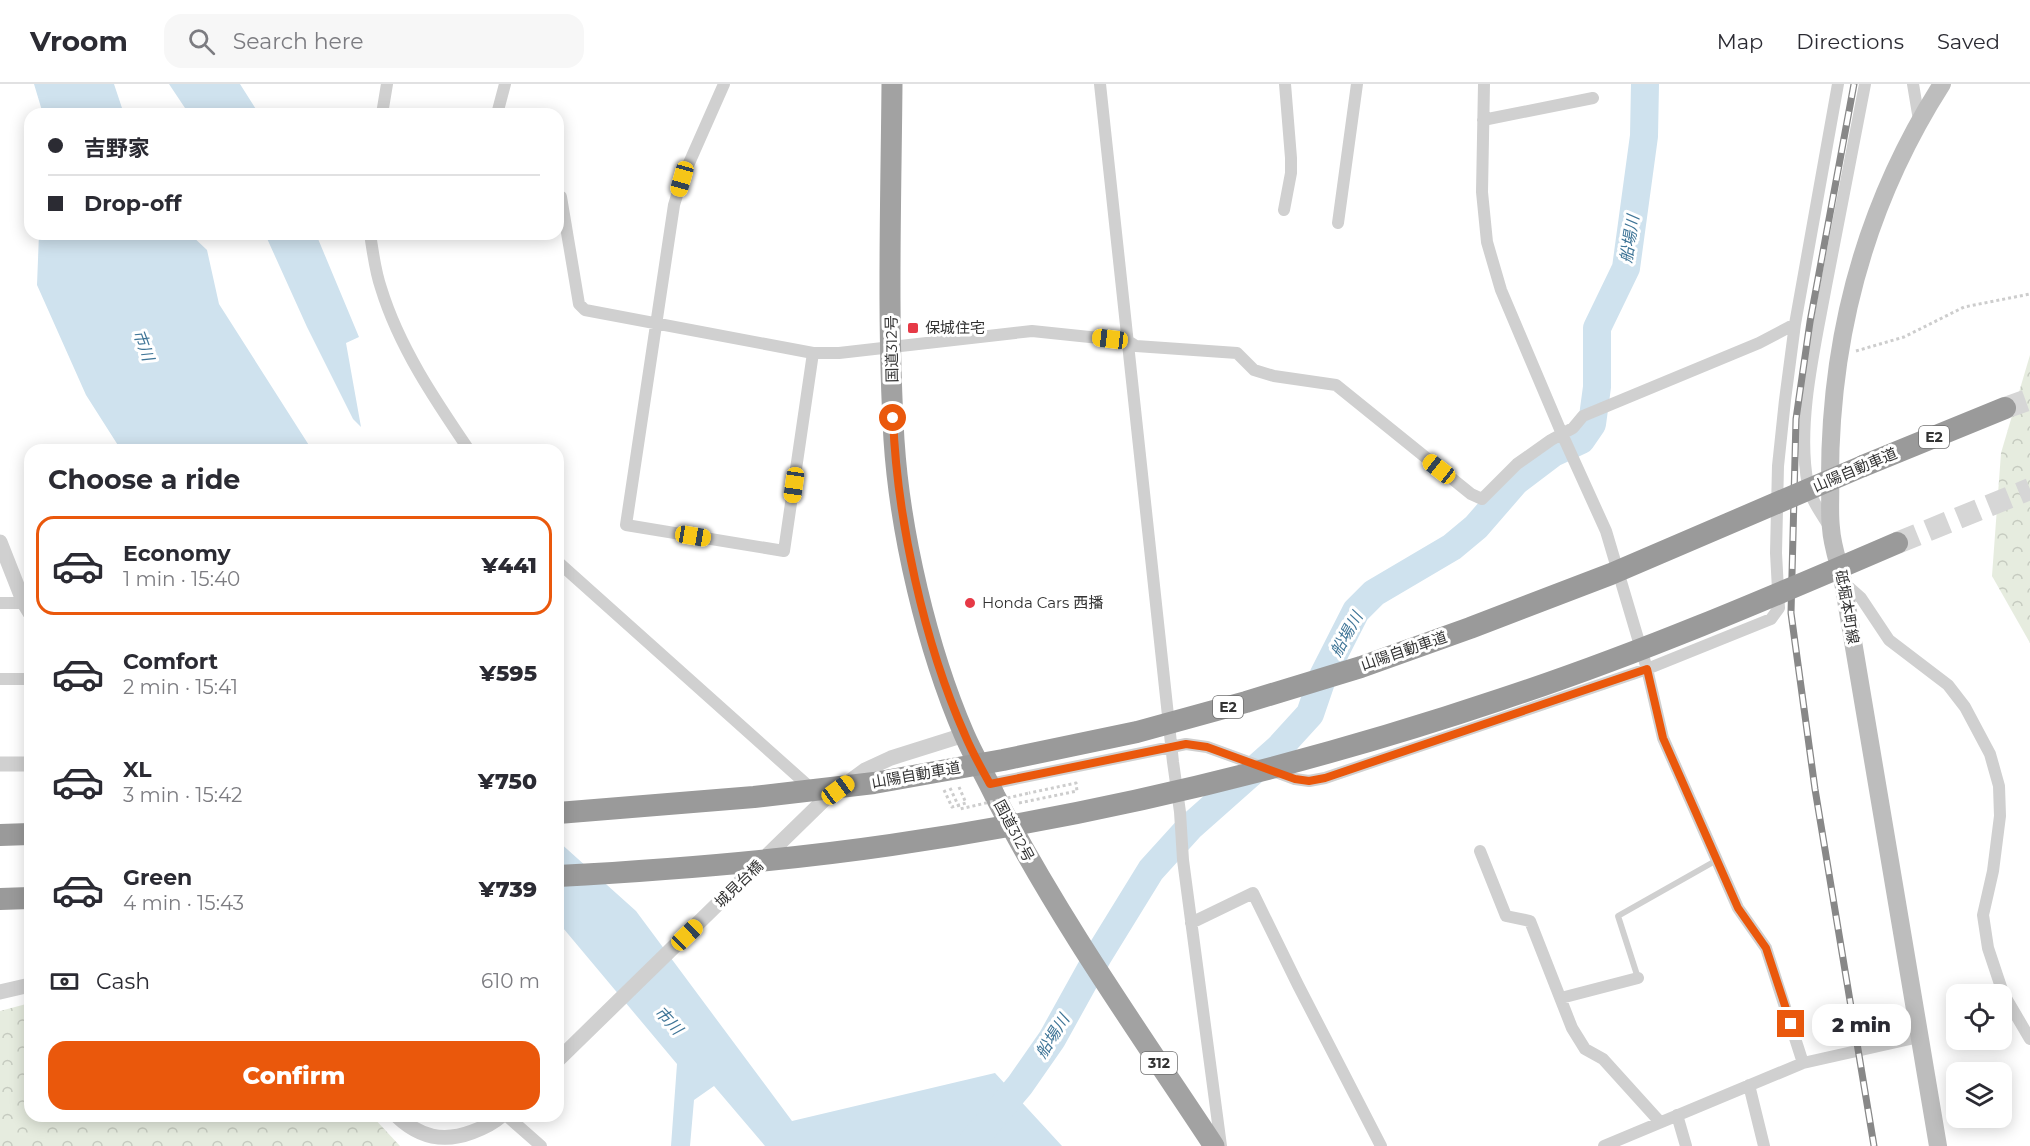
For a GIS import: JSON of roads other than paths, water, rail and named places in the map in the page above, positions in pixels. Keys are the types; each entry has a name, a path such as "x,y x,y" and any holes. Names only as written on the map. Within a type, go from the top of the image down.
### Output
{"highway":[{"name":"国道312号","path":"892,84 891,346 894,442 910,554 931,639 964,735 1023,850 1083,948 1214,1146"},
{"name":"山陽自動車道","path":"564,813 754,797 874,783 1003,760 1137,732 1246,702 1361,667 1470,628 1611,573 2006,408"},
{"path":"564,876 755,861 890,845 1113,806 1229,779 1370,740 1502,699 1631,653 1762,601 1897,543"},
{"path":"0,835 24,834"},
{"path":"0,899 24,898"}],"main road":[{"name":"砥堀本町線","path":"1938,1146 1843,582 1831,530 1830,434 1838,357 1852,288 1886,186 1918,120 1942,84"}],"street":[{"path":"383,108 387,84"},
{"path":"498,108 504,84"},
{"path":"724,84 682,179 674,205 626,525 784,551 813,352"},
{"path":"1100,84 1180,812 1183,860 1221,1146"},
{"path":"1284,210 1291,173 1285,84"},
{"path":"1338,223 1357,84"},
{"path":"1484,84 1482,192 1487,242 1501,290 1606,531 1647,669 1663,738 1738,908 1766,948 1803,1063"},
{"path":"990,784 1186,744 1207,747 1295,779 1309,781 1344,772 1647,669 1771,619 1779,608 1776,553 1778,466 1795,324 1838,84"},
{"path":"1831,530 1808,487 1804,442 1810,373 1865,84"},
{"path":"1914,84 1918,120"},
{"path":"1483,120 1593,98"},
{"path":"564,215 579,304 585,310 813,352 839,353 1032,331 1128,341 1136,346 1237,353 1254,370 1336,385 1471,494 1482,499 1517,464 1573,429 1583,416 1759,343 1795,324"},
{"path":"371,240 380,287 400,338 435,400 466,444"},
{"path":"0,542 24,601"},
{"path":"564,568 820,805"},
{"path":"1843,582 1861,598 1889,640 1948,685 1965,707 1990,753 1999,786 2000,816 1993,871 1983,915 1988,948 2002,993 2030,1039"},
{"path":"0,603 24,607"},
{"path":"0,679 24,679"},
{"name":"城見台橋","path":"564,1054 820,805 865,770 891,758 964,735"},
{"path":"0,764 24,764"},
{"path":"1480,851 1506,916 1530,921 1572,1028 1586,1050 1603,1059 1660,1122"},
{"path":"1191,923 1253,893 1381,1146"},
{"path":"1561,998 1638,978"},
{"path":"0,992 24,986"},
{"path":"1604,1146 1803,1063 1919,1037"},
{"path":"1749,1085 1764,1146"},
{"path":"1677,1115 1686,1146"},
{"path":"405,1122 421,1134 446,1139 495,1122"},
{"path":"514,1122 541,1146"}],"lane":[{"path":"1638,978 1618,916 1717,860"}],"water":[{"path":"34,84 114,84 122,108 41,108"},
{"path":"169,84 240,84 255,108 185,108"},
{"name":"市川","path":"39,240 196,240 207,250 219,304 308,444 117,444 86,395 37,285"},
{"path":"268,240 319,240 359,337 346,343 361,427 353,419 307,327"},
{"name":"市川","path":"564,846 636,911 792,1121 995,1073 1062,1146 765,1146 714,1086 694,1100 690,1146 671,1146 677,1064 564,929"}],"waterway":[{"name":"船場川","path":"969,1146 1020,1085 1052,1039 1098,956 1151,870 1190,827 1279,748 1310,714 1323,676 1356,611 1374,593 1452,547 1476,527 1516,481 1553,453 1581,440 1592,424 1597,387 1597,328 1626,268 1644,136 1645,84"}],"tunnel":[{"path":"2005,408 2030,399"},
{"path":"1897,543 2030,489"}],"railway":[{"path":"1854,84 1810,322 1796,419 1791,613 1815,789 1874,1146"}],"place":[{"name":"保城住宅","path":"913,328"},
{"name":"Honda Cars 西播","path":"970,603"}]}
